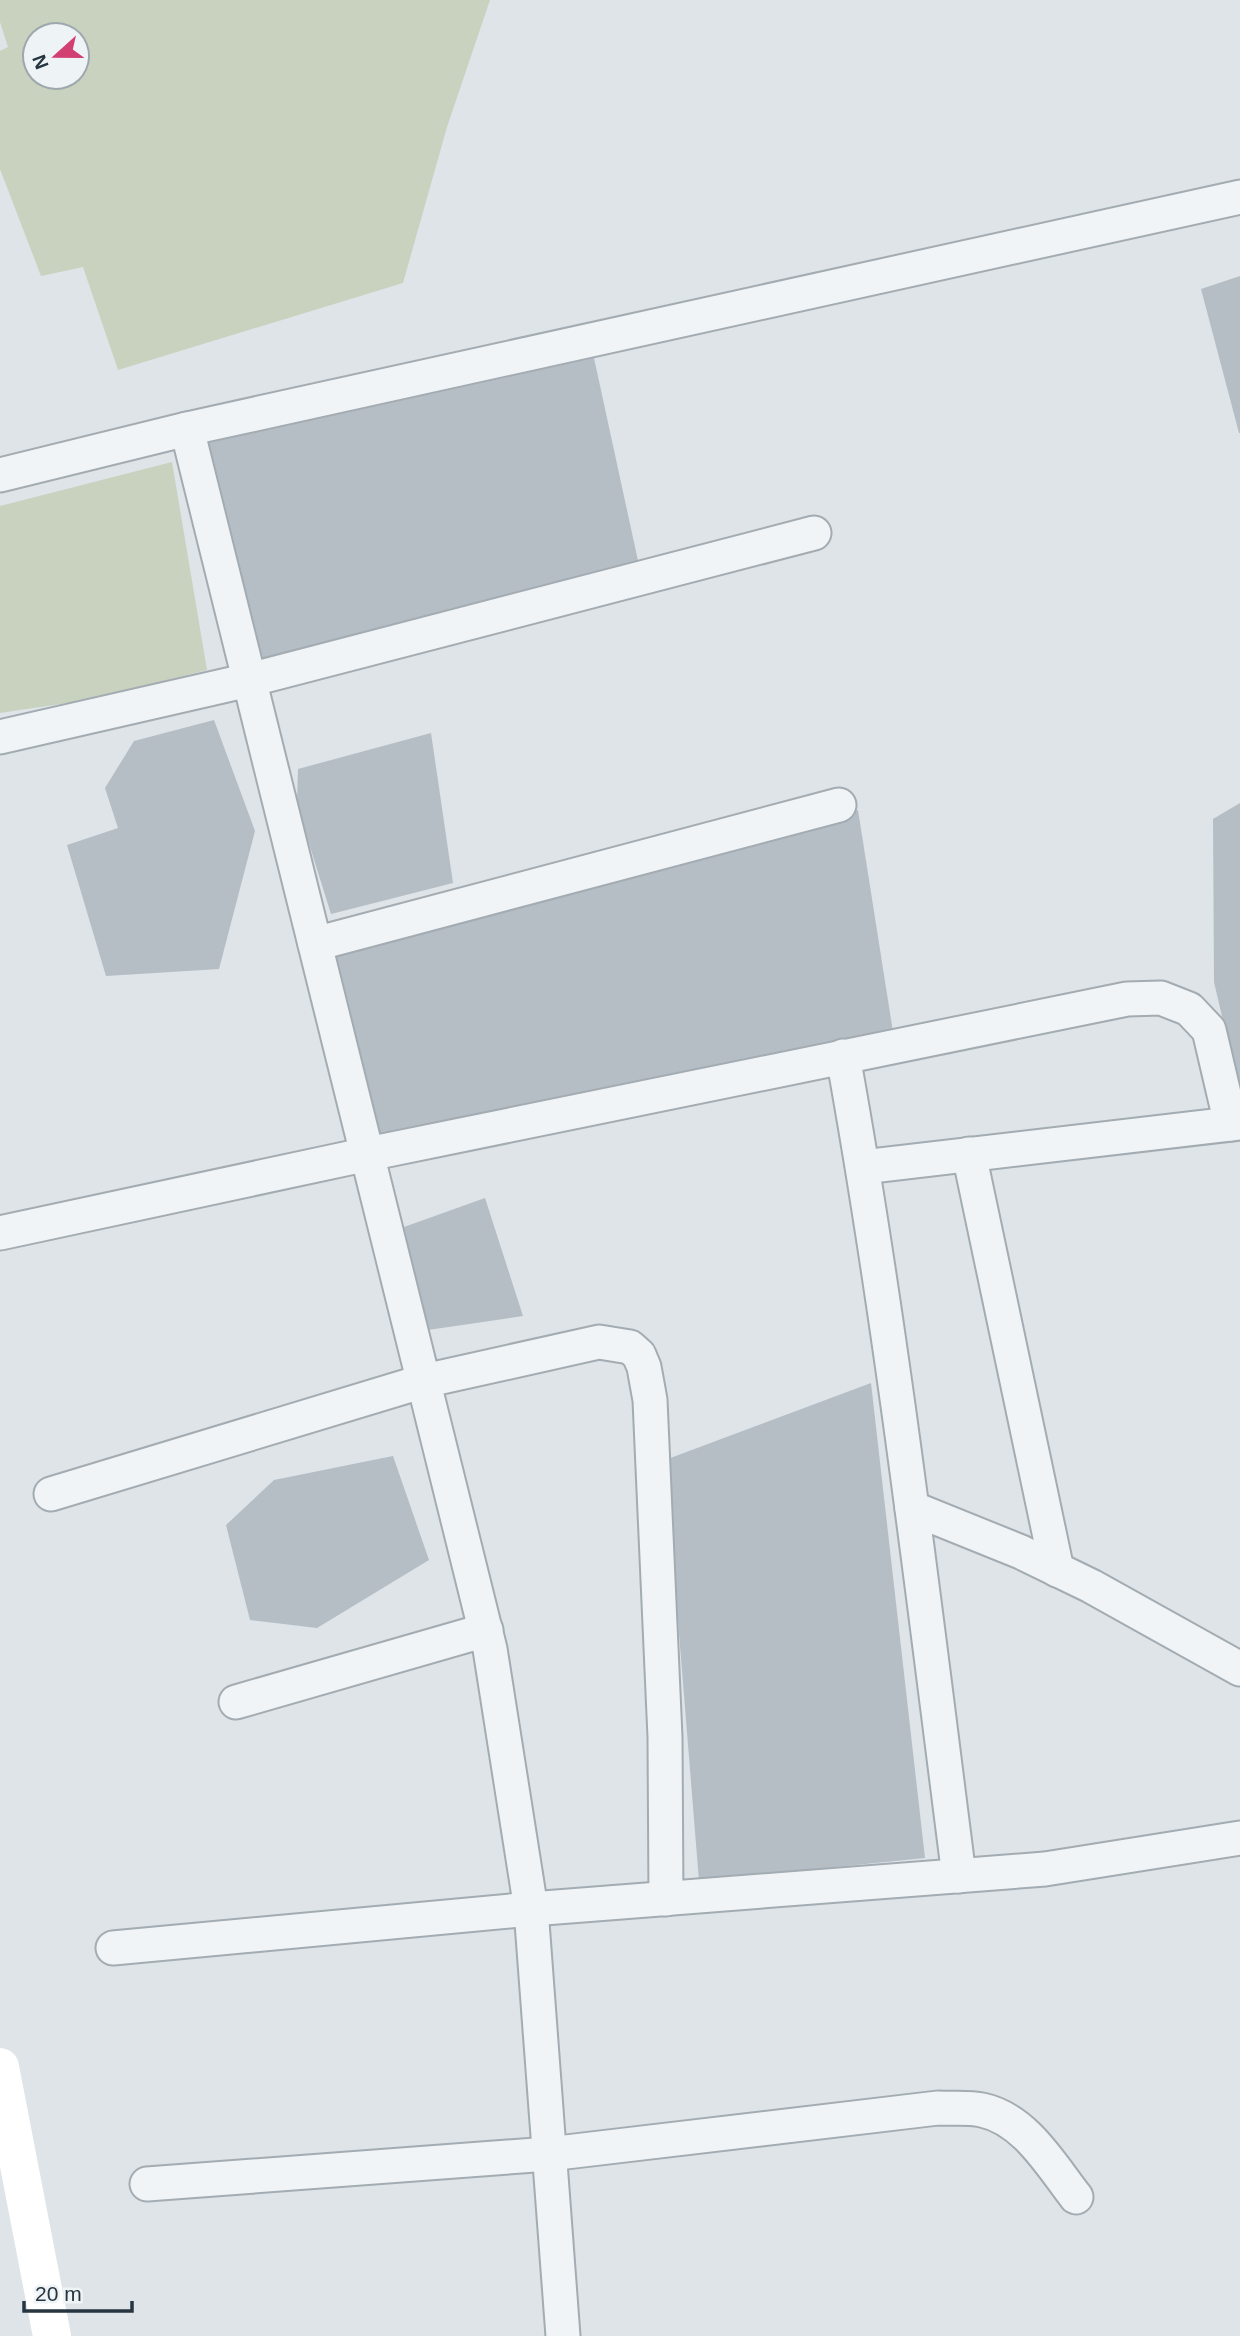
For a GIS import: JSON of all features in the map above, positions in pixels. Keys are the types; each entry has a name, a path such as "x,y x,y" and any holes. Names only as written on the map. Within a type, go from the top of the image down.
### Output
{"street":[{"path":"0,475 187,429 1240,197"},
{"path":"187,429 486,1630 531,1909 563,2336"},
{"path":"0,737 250,680 814,533"},
{"path":"315,944 839,805"},
{"path":"0,1233 368,1154 1127,999 1161,998 1189,1009 1209,1030 1236,1123 863,1167"},
{"path":"843,1056 863,1167 912,1508 959,1876"},
{"path":"969,1154 1057,1570"},
{"path":"51,1494 424,1381 598,1342 630,1347 639,1355 645,1367 650,1400 664,1724 666,1899"},
{"path":"912,1508 1021,1552 1240,1669"},
{"path":"236,1702 486,1630"},
{"path":"113,1948 531,1909 1045,1869 1240,1838"},
{"path":"0,2067 45,2335"},
{"path":"147,2184 549,2154 938,2108 982,2110 1011,2123 1037,2146 1076,2197"}],"green space":[{"path":"0,0 490,0 447,127 403,283 118,370 83,267 41,276 0,169 0,51 8,47 0,22"},
{"path":"172,462 207,670 94,699 0,713 0,506"}],"building":[{"path":"1240,276 1240,433 1239,433 1201,289"},
{"path":"594,358 640,570 262,664 202,444"},
{"path":"214,720 255,831 219,969 106,976 67,845 118,828 105,788 134,741"},
{"path":"431,733 453,883 331,914 297,805 298,769"},
{"path":"1240,803 1239,1089 1214,982 1213,819"},
{"path":"858,810 893,1032 380,1140 331,953"},
{"path":"485,1198 523,1316 428,1330 404,1227"},
{"path":"871,1383 925,1858 699,1881 665,1460"},
{"path":"393,1456 429,1560 317,1628 250,1620 226,1525 274,1480"}]}
